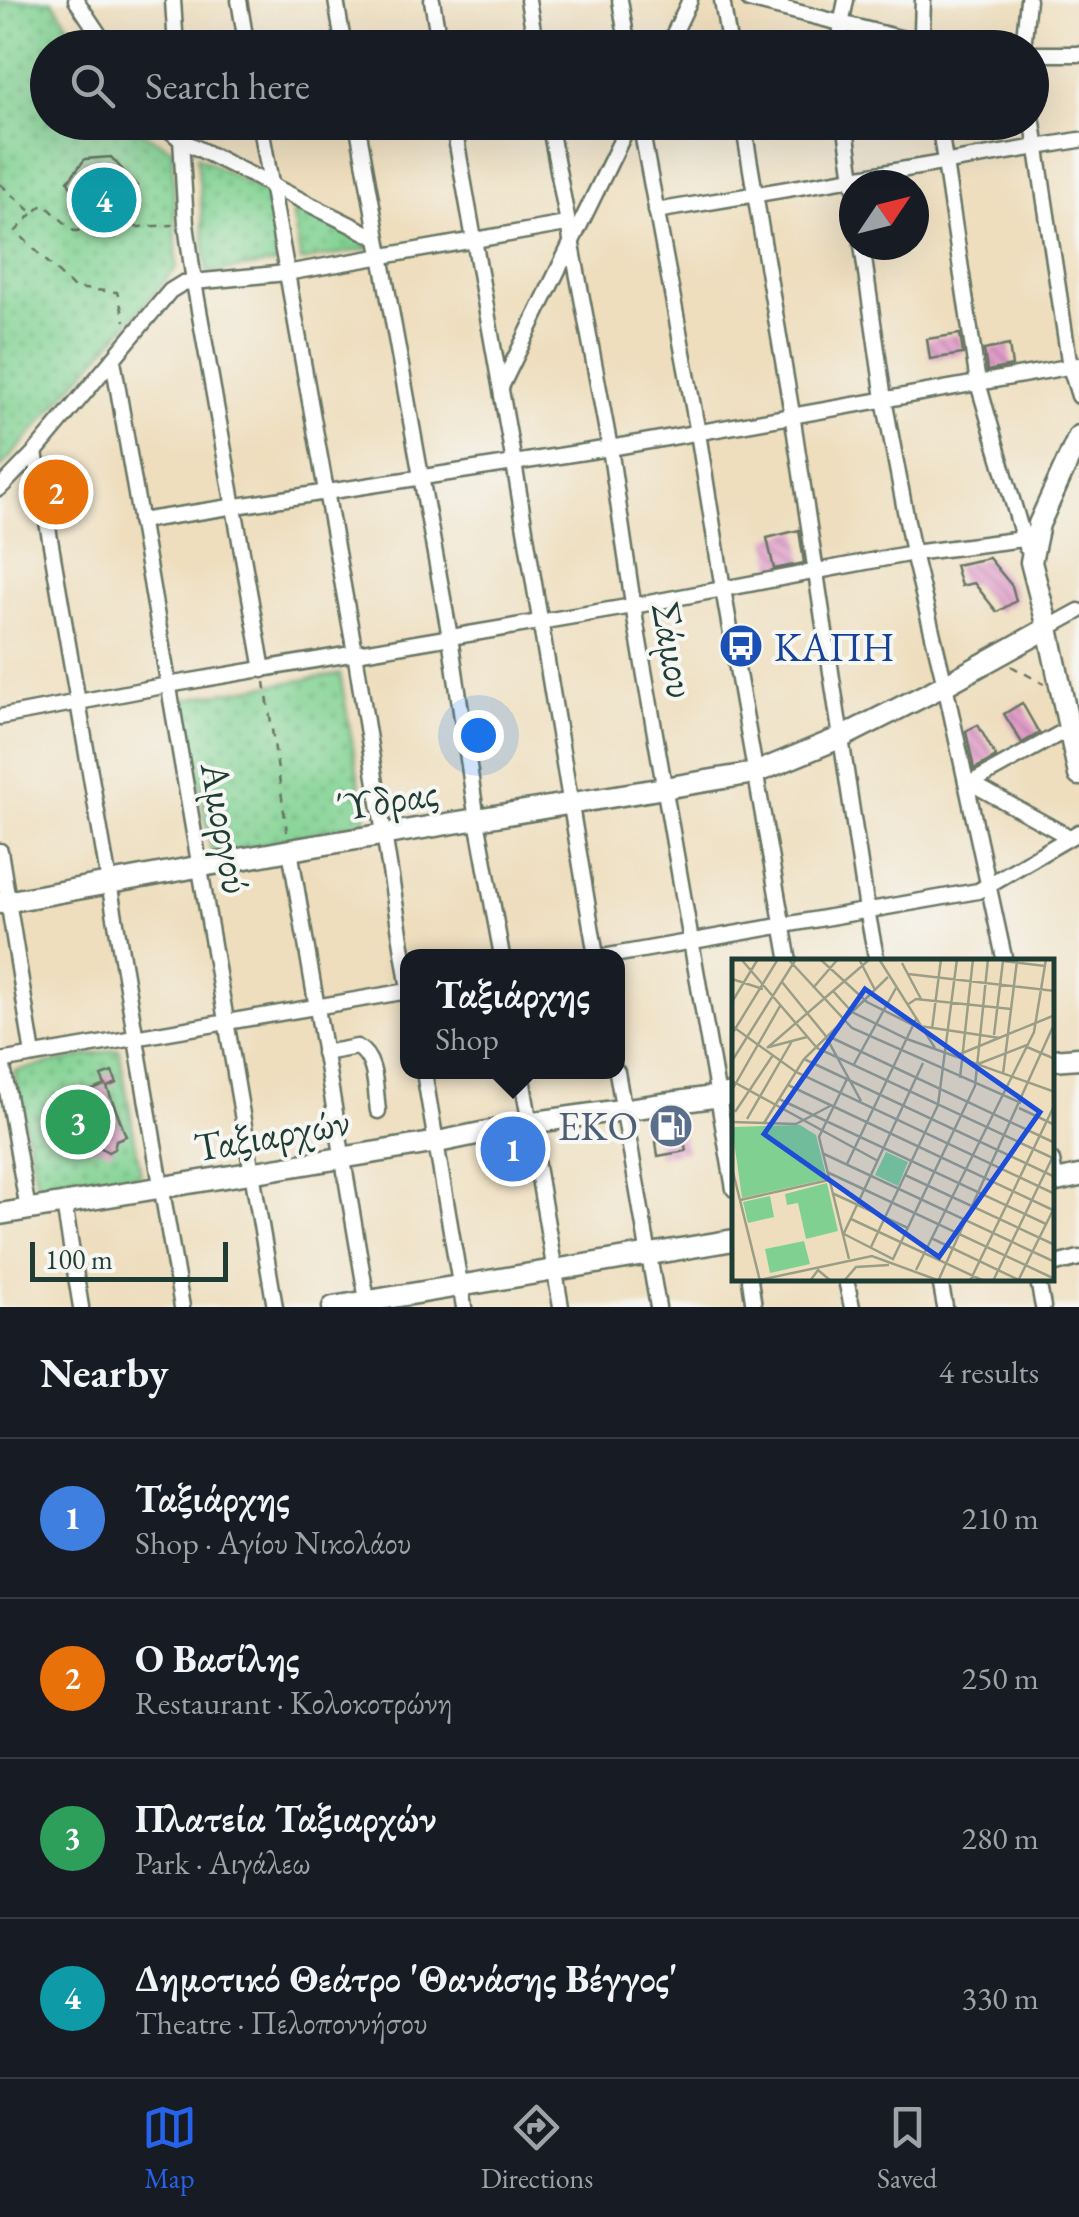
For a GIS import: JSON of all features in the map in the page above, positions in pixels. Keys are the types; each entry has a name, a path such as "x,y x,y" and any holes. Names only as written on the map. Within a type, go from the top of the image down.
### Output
{"street":[{"path":"76,0 96,30"},
{"path":"173,0 175,30"},
{"path":"239,0 244,30"},
{"path":"336,0 341,30"},
{"path":"432,0 437,30"},
{"path":"528,0 533,30"},
{"path":"620,0 625,30"},
{"path":"676,30 690,0"},
{"path":"722,0 727,30"},
{"path":"749,0 861,30"},
{"path":"841,30 846,0"},
{"path":"922,0 924,30"},
{"path":"1025,30 1028,0"},
{"path":"1049,54 1079,54"},
{"path":"263,670 194,282 181,140 377,238"},
{"path":"263,140 355,653 402,949"},
{"path":"360,140 450,637 501,949"},
{"path":"457,140 595,949"},
{"name":"Σάμου","path":"552,140 610,448 691,943 726,1095 732,1166"},
{"path":"501,387 621,140"},
{"path":"643,140 788,959"},
{"path":"746,140 877,959"},
{"path":"847,140 851,170"},
{"path":"942,140 978,383 1067,690 1079,774"},
{"path":"1035,140 1079,396"},
{"path":"915,170 1079,140"},
{"path":"656,210 839,184"},
{"path":"0,488 170,292 183,284 286,273 566,224"},
{"path":"864,260 884,399 913,553 969,784 1004,959"},
{"name":"Αμοργού","path":"113,360 275,1307"},
{"path":"140,521 610,448 1075,366"},
{"path":"1030,562 1039,524 1079,436"},
{"path":"35,452 182,1307"},
{"path":"0,717 913,553 1023,538"},
{"path":"1048,628 1079,611"},
{"name":"Ύδρας","path":"4,902 755,773 842,737 945,686 1048,628"},
{"path":"969,784 1074,726"},
{"path":"969,784 1074,834"},
{"path":"625,953 962,894 988,886 1074,834"},
{"path":"290,850 368,1304"},
{"path":"0,852 4,902 33,1055"},
{"path":"28,1210 1,1061 400,992"},
{"path":"324,1053 357,1046 367,1054 378,1111"},
{"path":"1054,1060 1079,1058"},
{"path":"425,1079 462,1297"},
{"path":"522,1079 561,1307"},
{"path":"618,1079 658,1307"},
{"name":"Ταξιαρχών","path":"0,1214 438,1142 530,1123 726,1095"},
{"path":"1054,1175 1079,1176"},
{"path":"64,1204 81,1307"},
{"path":"333,1307 462,1297 555,1271 732,1240"},
{"path":"1054,1264 1079,1258"},
{"path":"750,1282 754,1307"},
{"path":"846,1282 852,1307"},
{"path":"940,1282 945,1307"},
{"path":"1038,1282 1043,1307"}],"path":[{"path":"0,184 33,214"},
{"path":"130,340 117,292 74,288 16,230 44,204 74,232 186,224"},
{"path":"996,657 1067,690"},
{"path":"263,670 290,850"}],"green space":[{"path":"0,0 52,0 72,30 30,30 30,140 156,140 172,149 177,267 0,469"},
{"path":"197,156 267,194 278,263 207,273"},
{"path":"291,205 368,244 371,248 301,261"},
{"path":"340,674 366,821 212,856 184,699"},
{"path":"119,1049 141,1174 39,1195 14,1071"}],"building":[{"path":"111,157 137,186 123,216 84,214 68,181 85,159"},
{"path":"960,334 963,354 930,359 927,339"},
{"path":"1009,345 1012,366 987,371 984,350"},
{"path":"799,530 804,563 774,569 767,538"},
{"path":"989,558 1012,586 1016,601 997,612 974,583 961,586 955,565"},
{"path":"1022,703 1039,733 1022,743 1004,714"},
{"path":"978,725 996,757 974,769 966,731"},
{"path":"112,1072 117,1083 107,1087 126,1136 116,1140 114,1149 108,1152 100,1147 91,1150 70,1099 105,1085 101,1076"},
{"path":"679,1116 686,1151 658,1156 656,1142 662,1141 658,1119"}],"place":[{"name":"Δημοτικό Θεάτρο 'Θανάσης Βέγγος'","path":"104,200"},
{"name":"Ο Βασίλης","path":"56,492"},
{"name":"ΚΑΠΗ","path":"741,646"},
{"name":"Πλατεία Ταξιαρχών","path":"78,1122"},
{"name":"EKO","path":"671,1126"},
{"name":"Ταξιάρχης","path":"513,1149"}]}
